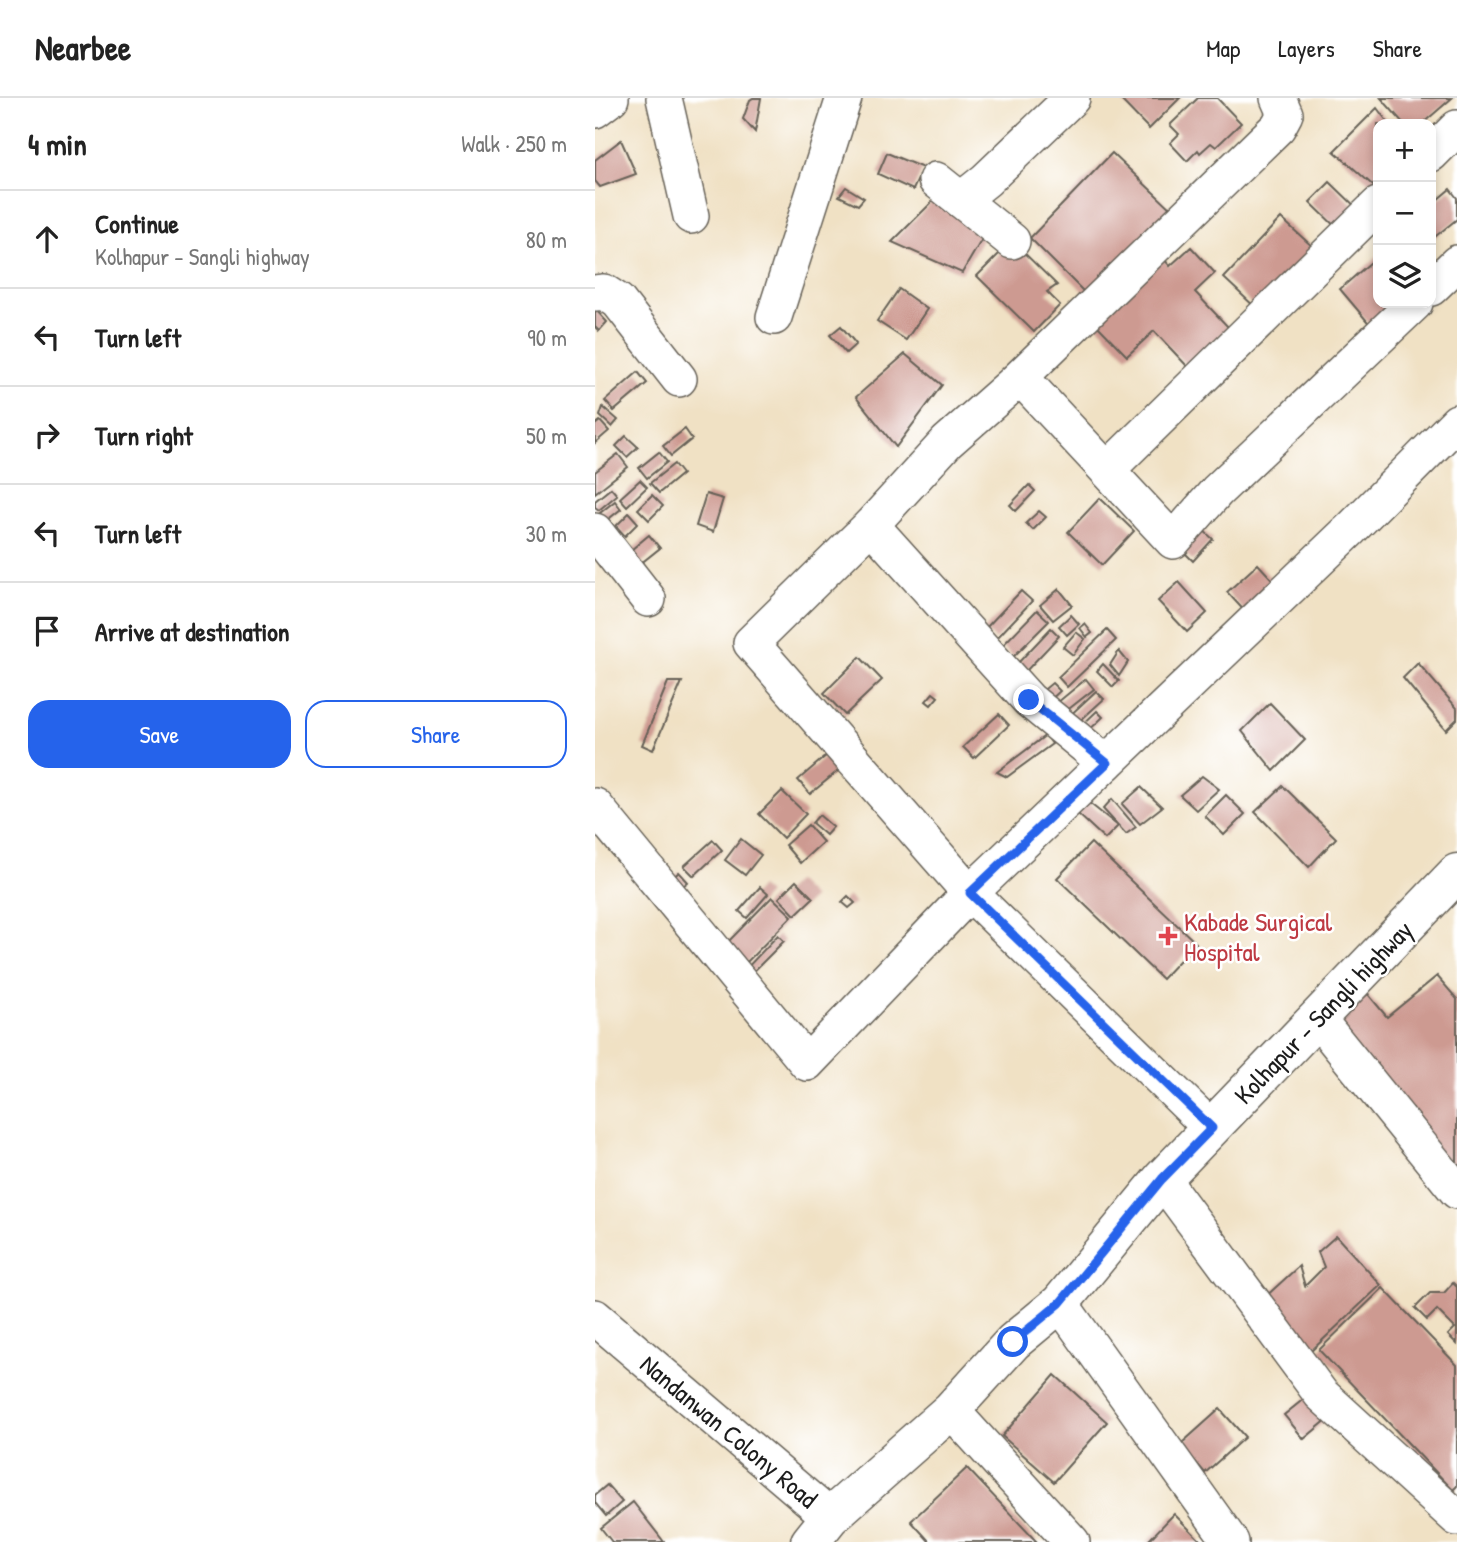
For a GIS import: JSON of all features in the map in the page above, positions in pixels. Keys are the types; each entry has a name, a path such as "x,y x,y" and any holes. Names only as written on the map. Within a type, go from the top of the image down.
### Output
{"main road":[{"name":"Kolhapur - Sangli highway","path":"820,1530 951,1410 1013,1342 1060,1303 1162,1179 1457,873"}],"street":[{"path":"595,110 611,98"},
{"path":"664,98 691,216"},
{"path":"774,317 844,98"},
{"path":"1012,241 948,190 986,180 1072,98"},
{"path":"1212,1128 970,893 751,643 871,525 947,442 1015,382 1278,127 1285,114 1277,98"},
{"path":"1436,148 1457,128"},
{"path":"1107,470 1373,210"},
{"path":"1436,283 1457,263"},
{"path":"595,293 604,292 618,301 679,379"},
{"path":"1015,382 1022,379 1173,541 1217,491 1410,308"},
{"path":"595,806 807,1063 970,893 1351,529 1457,422"},
{"path":"871,525 1029,700 1107,763"},
{"path":"595,531 648,599"},
{"path":"1317,1018 1457,1191"},
{"path":"1162,1179 1321,1394 1457,1518"},
{"path":"1060,1303 1231,1542"},
{"name":"Nandanwan Colony Road","path":"595,1317 820,1530"},
{"path":"951,1410 1072,1542"}],"building":[{"path":"753,98 761,98 755,132 743,119"},
{"path":"1119,98 1180,98 1149,129"},
{"path":"1198,98 1217,98 1241,123 1216,147 1211,143 1200,153 1198,150 1187,161 1170,143 1179,134 1170,125"},
{"path":"1381,98 1452,98 1428,119 1400,119"},
{"path":"1377,108 1385,119 1373,119 1373,186 1334,151"},
{"path":"621,140 636,174 600,187 595,181 595,160"},
{"path":"887,153 923,168 913,190 878,174"},
{"path":"1112,153 1174,212 1090,298 1030,238"},
{"path":"1330,182 1363,214 1343,234 1310,202"},
{"path":"846,187 864,198 858,205 839,196"},
{"path":"1450,189 1457,198 1457,219 1436,236 1436,201"},
{"path":"940,194 985,234 962,273 892,242"},
{"path":"1281,218 1314,248 1257,309 1224,278"},
{"path":"1012,241 1057,285 1047,292 1060,305 1034,332 977,276"},
{"path":"1191,247 1215,273 1195,292 1229,328 1188,367 1154,331 1127,356 1095,323 1163,258 1170,266"},
{"path":"1373,260 1373,308 1394,308 1372,327 1340,289"},
{"path":"899,289 927,309 906,340 877,321"},
{"path":"595,309 607,322 599,331 595,327"},
{"path":"841,326 856,344 846,353 830,335"},
{"path":"905,354 942,385 896,447 856,397"},
{"path":"638,372 647,383 614,411 605,401"},
{"path":"603,407 618,420 612,427 600,416"},
{"path":"600,421 609,431 595,443 595,425"},
{"path":"685,429 692,439 671,456 663,446"},
{"path":"626,436 638,447 627,457 616,446"},
{"path":"659,452 667,462 647,478 639,468"},
{"path":"618,454 628,467 595,493 595,472"},
{"path":"674,464 682,474 659,493 650,483"},
{"path":"640,480 647,487 627,506 620,498"},
{"path":"1029,485 1035,491 1016,511 1010,505"},
{"path":"611,488 617,495 599,510 595,507 595,501"},
{"path":"706,494 723,499 713,532 696,526"},
{"path":"652,495 663,506 649,520 638,509"},
{"path":"1100,498 1134,531 1102,565 1068,532"},
{"path":"615,501 621,509 601,525 595,517"},
{"path":"1039,511 1046,517 1033,530 1026,523"},
{"path":"629,513 638,523 625,536 616,526"},
{"path":"1192,520 1213,539 1193,561 1173,541"},
{"path":"649,535 660,548 635,568 625,555"},
{"path":"1258,564 1280,588 1249,616 1227,592"},
{"path":"1179,582 1207,613 1187,632 1158,601"},
{"path":"1059,589 1072,605 1053,620 1040,605"},
{"path":"1021,591 1032,601 995,640 984,630"},
{"path":"1037,610 1049,621 1013,657 1002,646"},
{"path":"1071,615 1079,624 1067,635 1059,626"},
{"path":"1085,624 1092,633 1087,637 1080,628"},
{"path":"1051,628 1059,636 1025,672 1017,664"},
{"path":"1107,630 1116,640 1067,687 1058,677"},
{"path":"1076,632 1085,639 1073,655 1063,647"},
{"path":"1119,651 1128,662 1119,676 1110,665"},
{"path":"860,657 882,680 845,715 824,693"},
{"path":"1418,663 1457,708 1457,719 1446,730 1403,678"},
{"path":"1103,664 1119,681 1113,687 1097,671"},
{"path":"1086,679 1094,689 1060,716 1052,707"},
{"path":"668,682 682,682 653,750 642,745"},
{"path":"1052,683 1060,691 1048,702 1040,693"},
{"path":"1096,691 1104,699 1071,729 1064,721"},
{"path":"933,693 938,697 931,705 926,701"},
{"path":"1270,703 1305,740 1274,771 1242,731"},
{"path":"1097,711 1103,717 1083,736 1077,730"},
{"path":"999,714 1009,725 974,758 963,747"},
{"path":"1046,735 1052,744 1007,777 997,772"},
{"path":"827,755 839,770 810,794 798,780"},
{"path":"1202,776 1219,789 1196,810 1180,795"},
{"path":"1283,786 1336,838 1309,867 1255,812"},
{"path":"1141,787 1162,807 1140,824 1122,804"},
{"path":"782,791 806,814 783,838 759,814"},
{"path":"1226,795 1245,814 1224,835 1205,816"},
{"path":"1112,799 1136,827 1126,834 1103,809"},
{"path":"1088,802 1118,826 1105,839 1078,814"},
{"path":"819,815 833,827 826,835 812,823"},
{"path":"808,825 823,842 800,863 785,845"},
{"path":"741,839 761,855 745,875 725,860"},
{"path":"713,840 722,850 694,876 684,866"},
{"path":"1091,843 1196,943 1162,979 1057,878"},
{"path":"679,872 688,882 678,890 669,881"},
{"path":"796,881 813,898 795,915 779,898"},
{"path":"760,887 768,894 747,918 739,911"},
{"path":"848,896 855,903 849,908 842,902"},
{"path":"772,897 792,916 742,967 722,948"},
{"path":"778,935 784,941 747,978 742,973"},
{"path":"1437,976 1457,999 1457,1179 1330,1025 1368,994 1387,1017"},
{"path":"1336,1236 1381,1285 1311,1351 1263,1299 1299,1266 1305,1286 1324,1267 1318,1252"},
{"path":"1453,1283 1457,1287 1457,1344 1448,1335 1455,1328 1437,1310 1427,1320 1415,1308 1430,1293 1444,1293"},
{"path":"1383,1288 1457,1365 1457,1486 1453,1490 1319,1350"},
{"path":"1055,1375 1107,1422 1054,1482 1002,1436"},
{"path":"1310,1394 1329,1418 1304,1439 1284,1415"},
{"path":"1220,1409 1245,1437 1205,1473 1194,1460 1172,1452"},
{"path":"967,1468 1037,1542 930,1542 911,1521"},
{"path":"607,1485 622,1502 606,1516 595,1503 595,1495"},
{"path":"633,1502 664,1542 612,1542 601,1528"},
{"path":"1174,1514 1202,1542 1147,1542"}],"place":[{"name":"Kabade Surgical Hospital","path":"1168,936"}],"route":[{"path":"1013,1342 1060,1303 1162,1179 1212,1128 970,893 1107,763 1029,700"}]}
